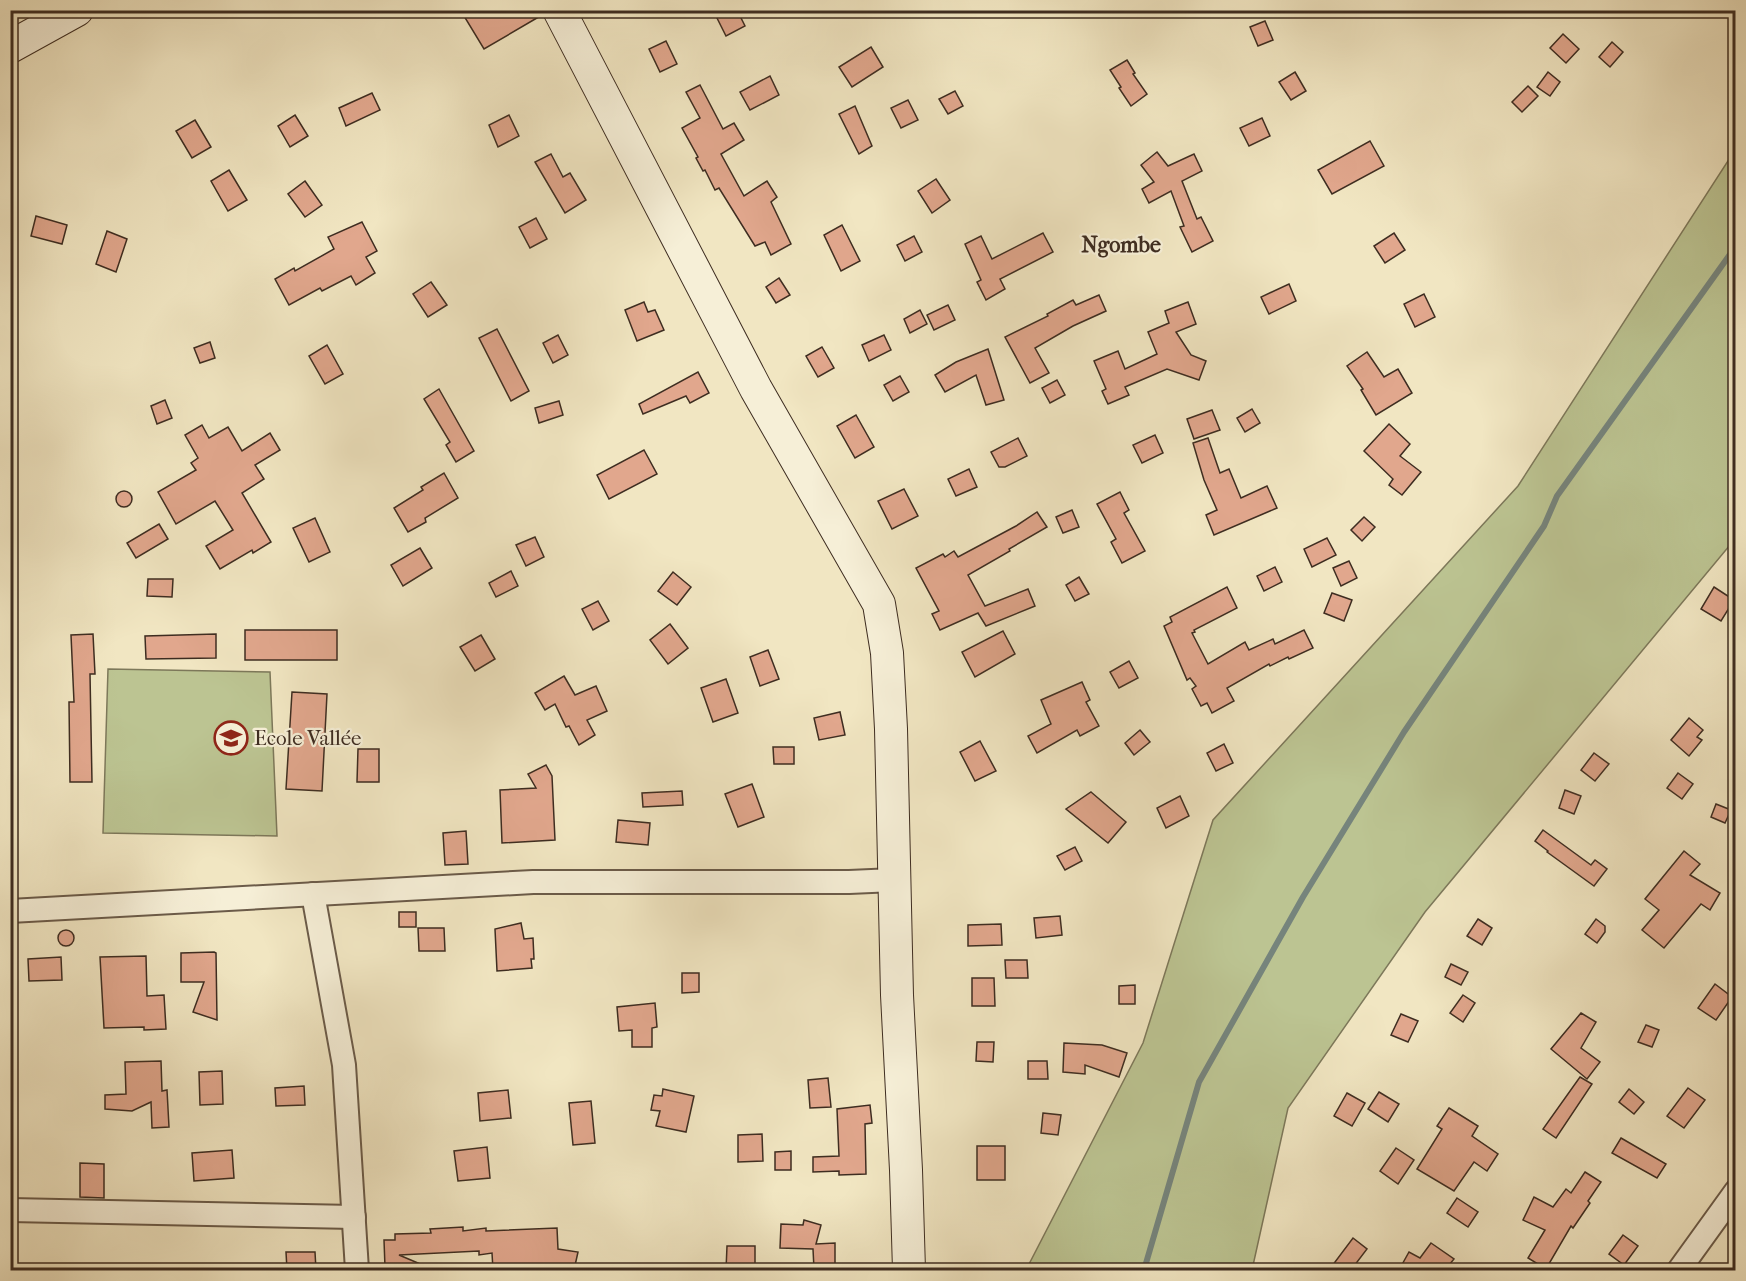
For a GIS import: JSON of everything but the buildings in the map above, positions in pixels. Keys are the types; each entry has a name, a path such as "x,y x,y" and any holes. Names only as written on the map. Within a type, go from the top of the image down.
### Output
{"street":[{"path":"10,47 77,10"},
{"path":"559,10 756,389 879,604 886,653 891,729 894,880 909,1270"},
{"path":"10,910 533,882 894,880"},
{"path":"313,894 344,1065 357,1270"},
{"path":"1679,1270 1736,1191"},
{"path":"10,1210 354,1217"}],"green space":[{"path":"1735,150 1735,539 1425,912 1288,1108 1252,1270 1026,1270 1143,1043 1213,820 1518,486"},
{"path":"108,669 270,672 277,836 103,833"}],"waterway":[{"path":"1144,1270 1199,1082 1303,897 1404,732 1544,526 1557,496 1736,246"}],"place":[{"name":"Ecole Vallée","path":"231,738"}],"district":[{"name":"Ngombe","path":"1121,244"}]}
